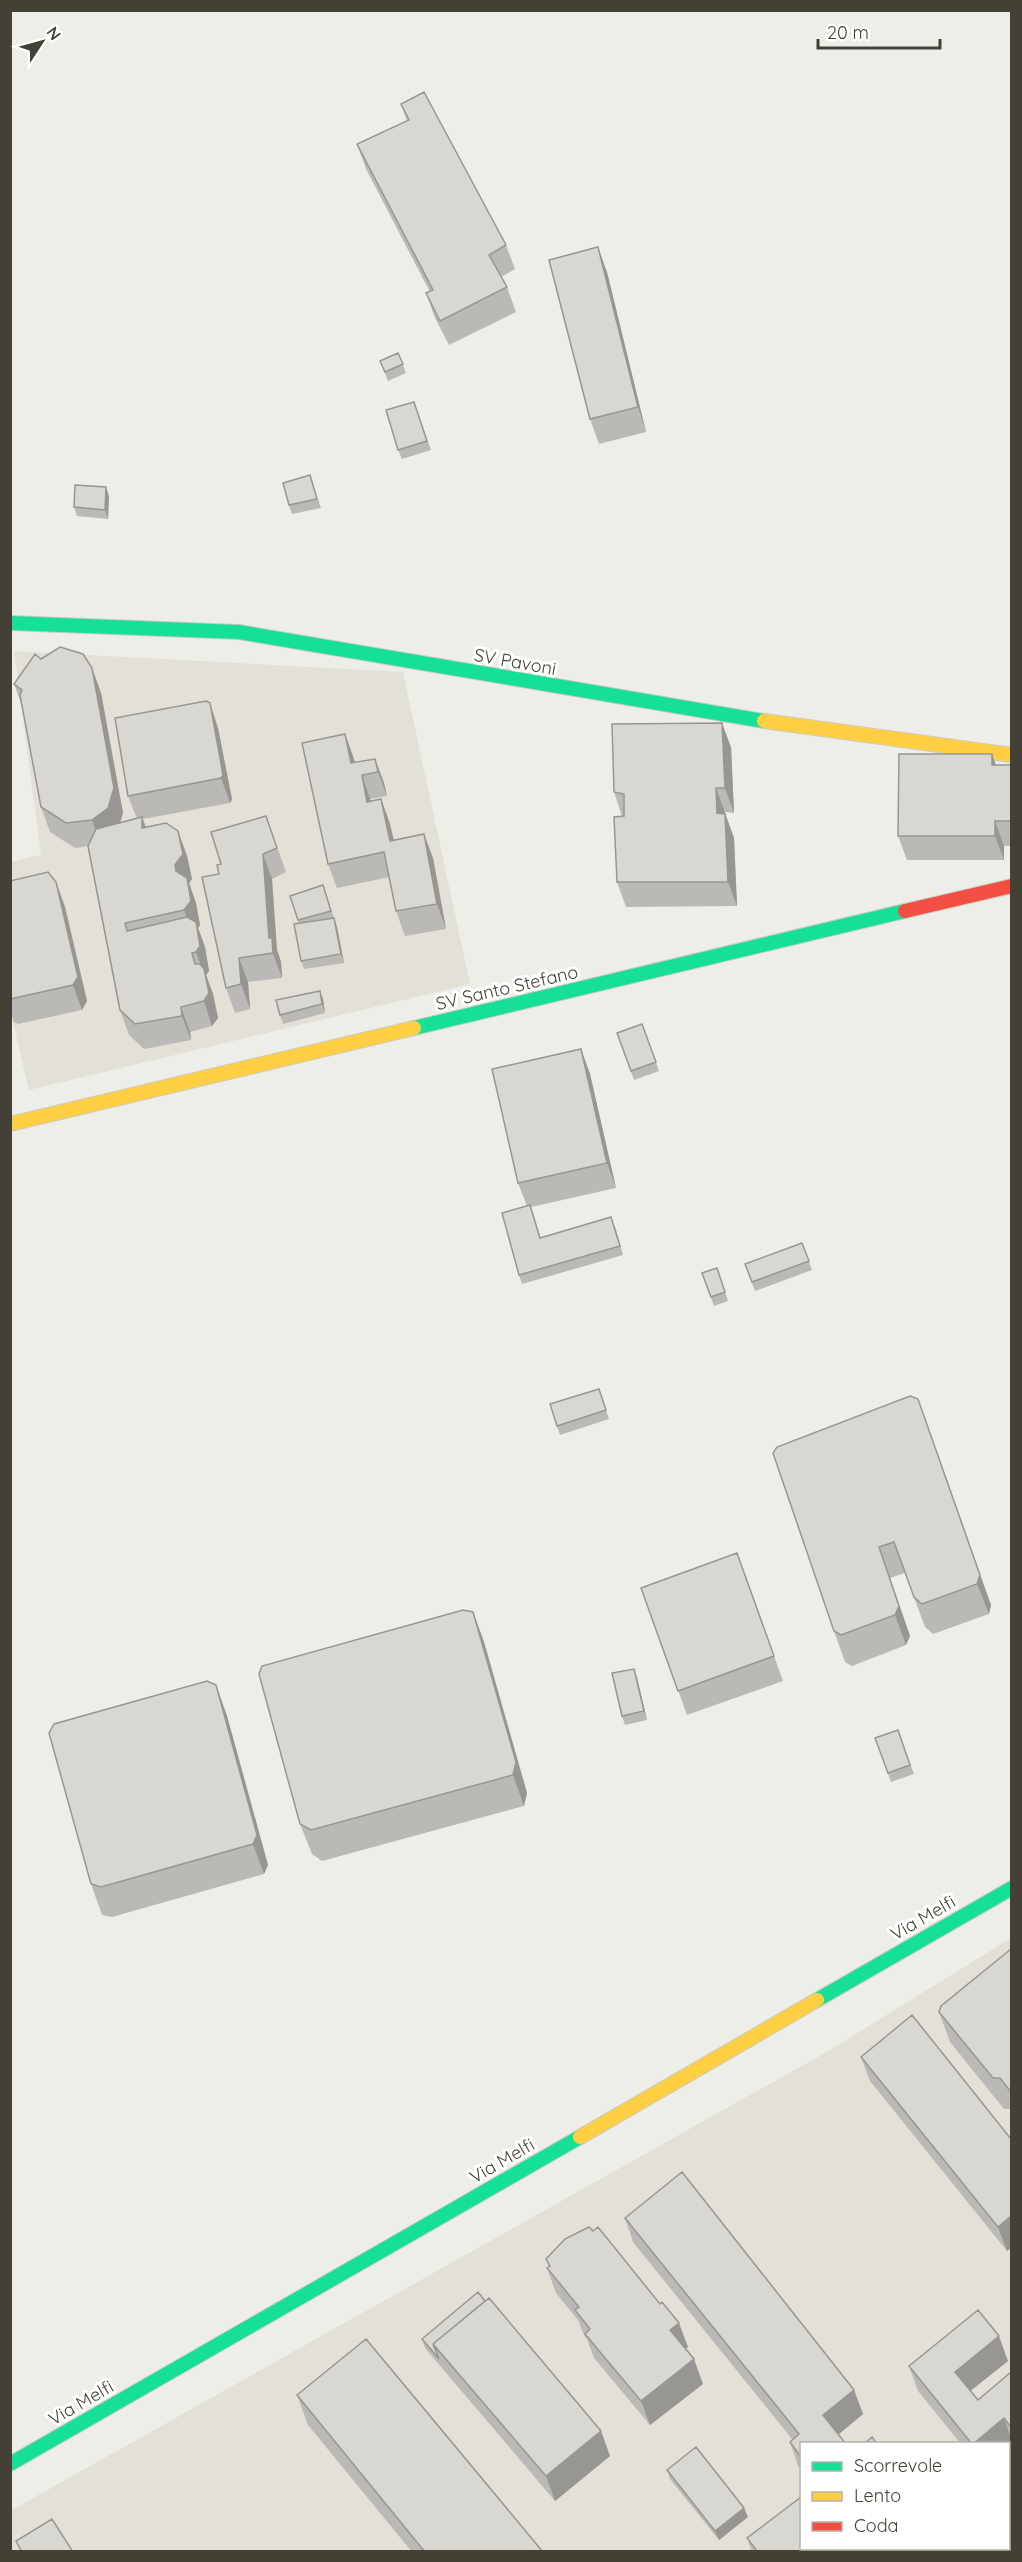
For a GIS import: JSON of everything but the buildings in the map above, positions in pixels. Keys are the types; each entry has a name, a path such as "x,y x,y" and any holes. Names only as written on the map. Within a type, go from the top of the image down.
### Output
{"street":[{"name":"SV Pavoni","path":"10,623 239,632 718,715 1011,755"},
{"name":"SV Santo Stefano","path":"10,1124 1011,886"},
{"name":"Via Melfi","path":"10,2464 1011,1888"}],"shaded area":[{"path":"14,651 403,672 470,984 29,1090 11,1014 10,862 41,855"},
{"path":"1011,1938 1011,2551 11,2552 10,2511 830,2050"}],"traffic: fast":[{"path":"10,623 239,632 764,721"},
{"path":"414,1028 905,911"},
{"path":"817,2000 1012,1888"},
{"path":"10,2464 580,2137"}],"traffic: slow":[{"path":"764,721 1012,755"},
{"path":"10,1124 414,1028"},
{"path":"580,2137 817,2000"}],"traffic: jam":[{"path":"905,911 1012,886"}]}
